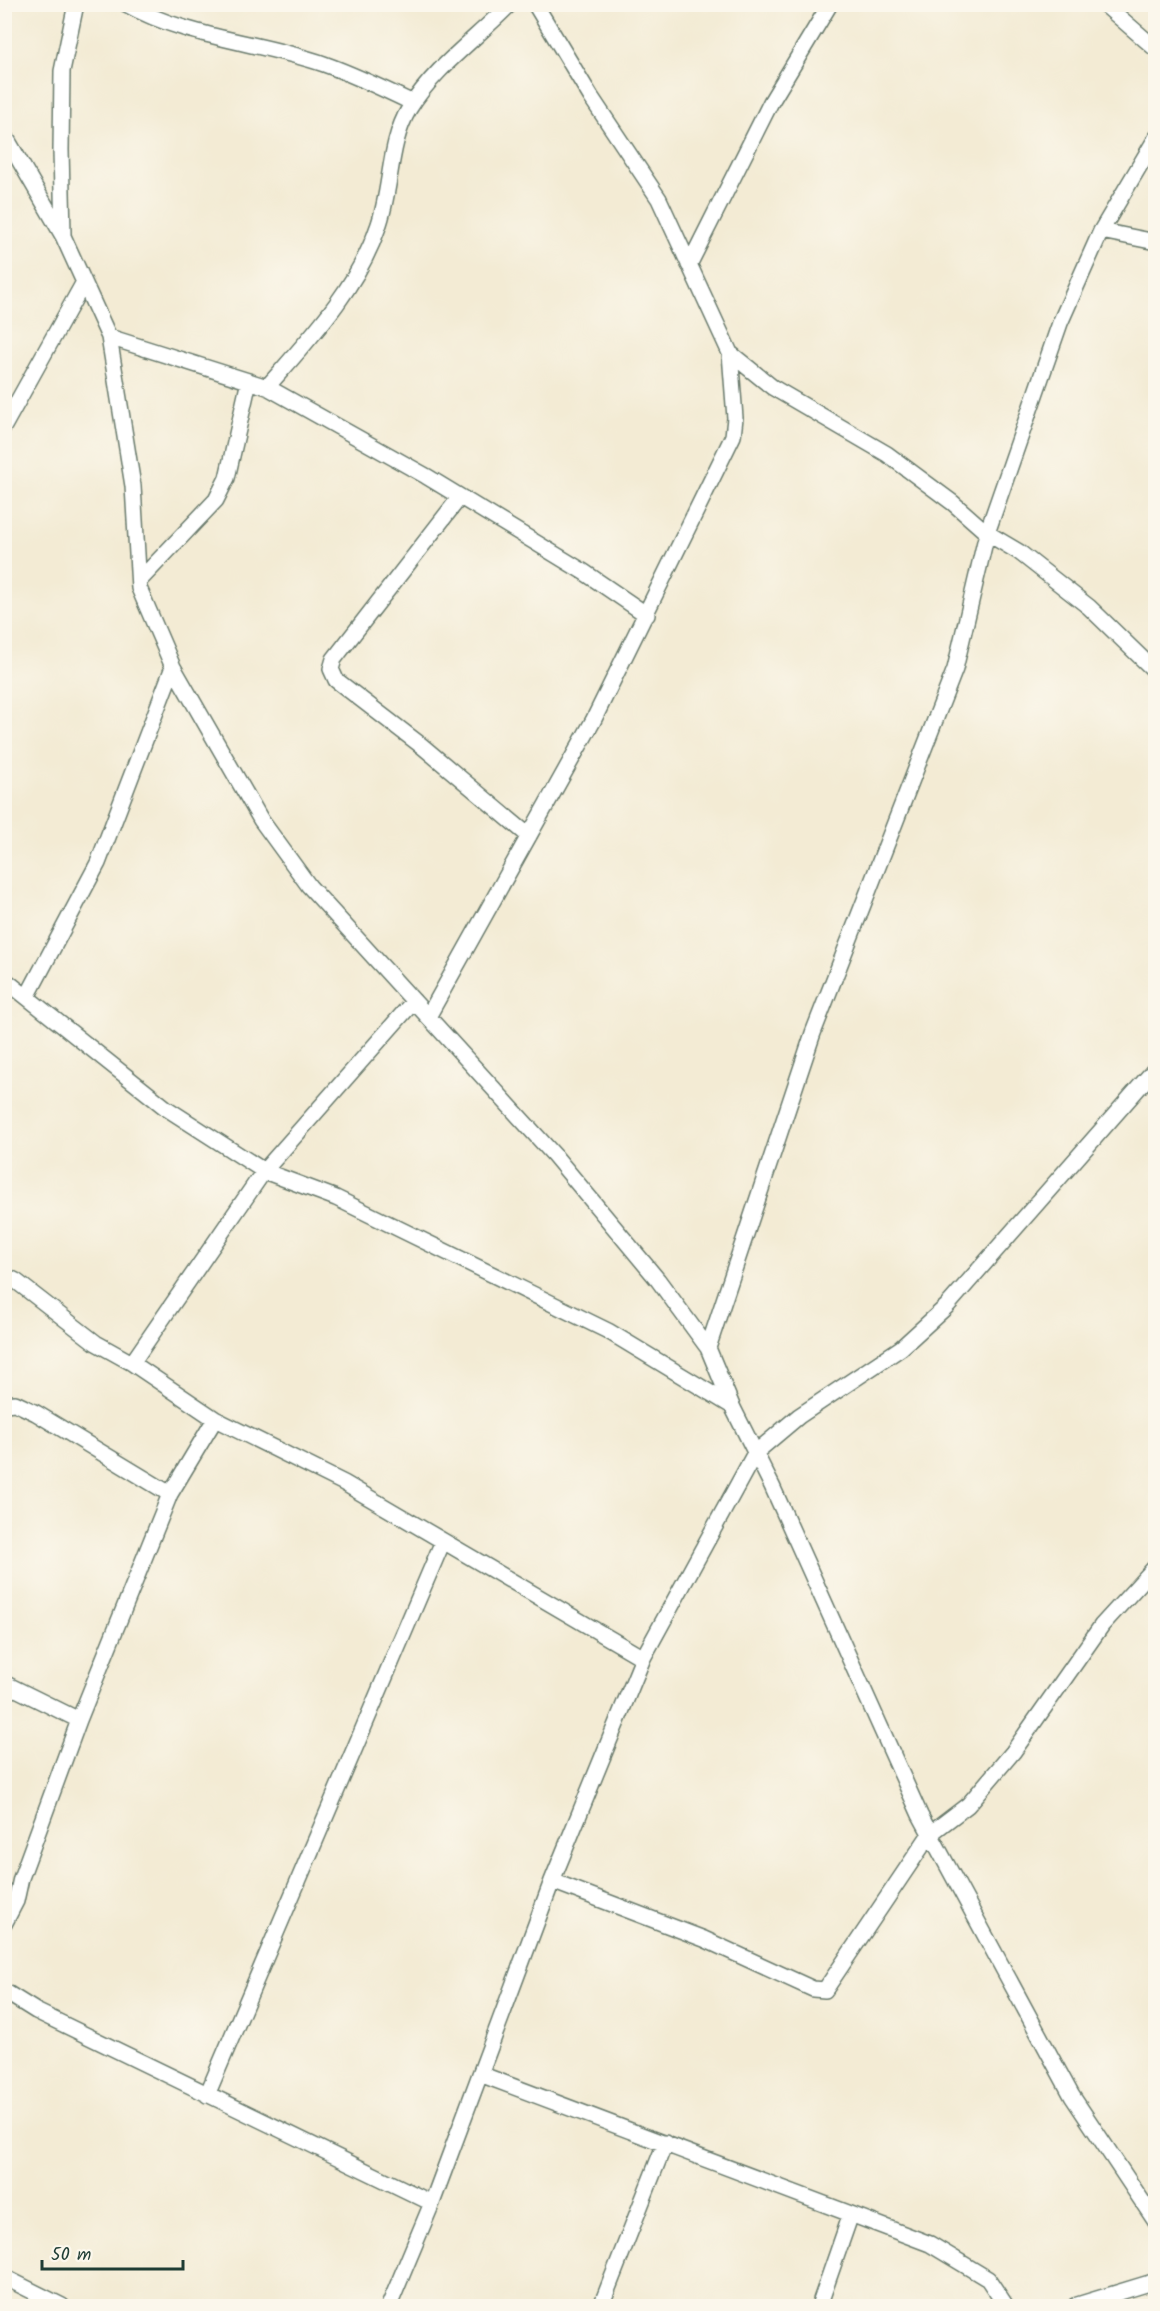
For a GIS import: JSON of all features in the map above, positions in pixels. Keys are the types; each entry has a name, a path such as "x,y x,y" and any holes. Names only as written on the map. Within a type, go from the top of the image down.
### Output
{"street":[{"path":"63,236 60,150 62,71 76,4"},
{"path":"126,4 146,16 324,64 413,103"},
{"path":"267,387 331,311 369,250 385,205 399,131 413,103 438,73 510,4"},
{"path":"429,1015 593,722 733,436 735,418 730,353 659,199 591,97 535,4"},
{"path":"689,265 771,102 830,4"},
{"path":"1104,4 1155,50"},
{"path":"4,134 63,236 109,337 133,486 139,588 172,667 261,820 309,886 429,1015 554,1155 658,1280 708,1348 732,1406 930,1834 1072,2096 1155,2222"},
{"path":"708,1348 813,1033 914,779 954,669 987,533 1060,322 1101,231 1155,138"},
{"path":"1101,231 1155,242"},
{"path":"4,426 84,282"},
{"path":"109,337 267,387 460,497 584,572 647,615"},
{"path":"730,353 772,387 887,454 953,503 987,533 1019,552 1089,607 1155,672"},
{"path":"139,581 216,500 227,478 249,381"},
{"path":"460,497 334,659 331,669 336,680 530,836"},
{"path":"28,995 98,863 172,667"},
{"path":"6,983 28,995 166,1108 264,1170 336,1198 608,1331 732,1406"},
{"path":"132,1363 264,1170 414,1001"},
{"path":"389,2307 432,2203 552,1881 643,1658 755,1453 799,1416 901,1348 947,1306 1155,1068"},
{"path":"4,1275 16,1281 96,1343 132,1363 216,1419 344,1483 643,1658"},
{"path":"4,1404 15,1403 36,1413 170,1494"},
{"path":"4,1924 16,1901 21,1878 79,1720 170,1494 216,1419"},
{"path":"207,2095 443,1541"},
{"path":"552,1881 704,1939 819,1991 829,1987 930,1834 969,1805 1013,1752 1102,1624 1153,1574"},
{"path":"4,1683 79,1720"},
{"path":"4,1990 36,2011 432,2203"},
{"path":"480,2074 666,2143 940,2250 988,2279 1006,2307"},
{"path":"602,2307 666,2143"},
{"path":"819,2307 851,2214"},
{"path":"4,2277 62,2307"},
{"path":"1074,2307 1155,2281"}]}
